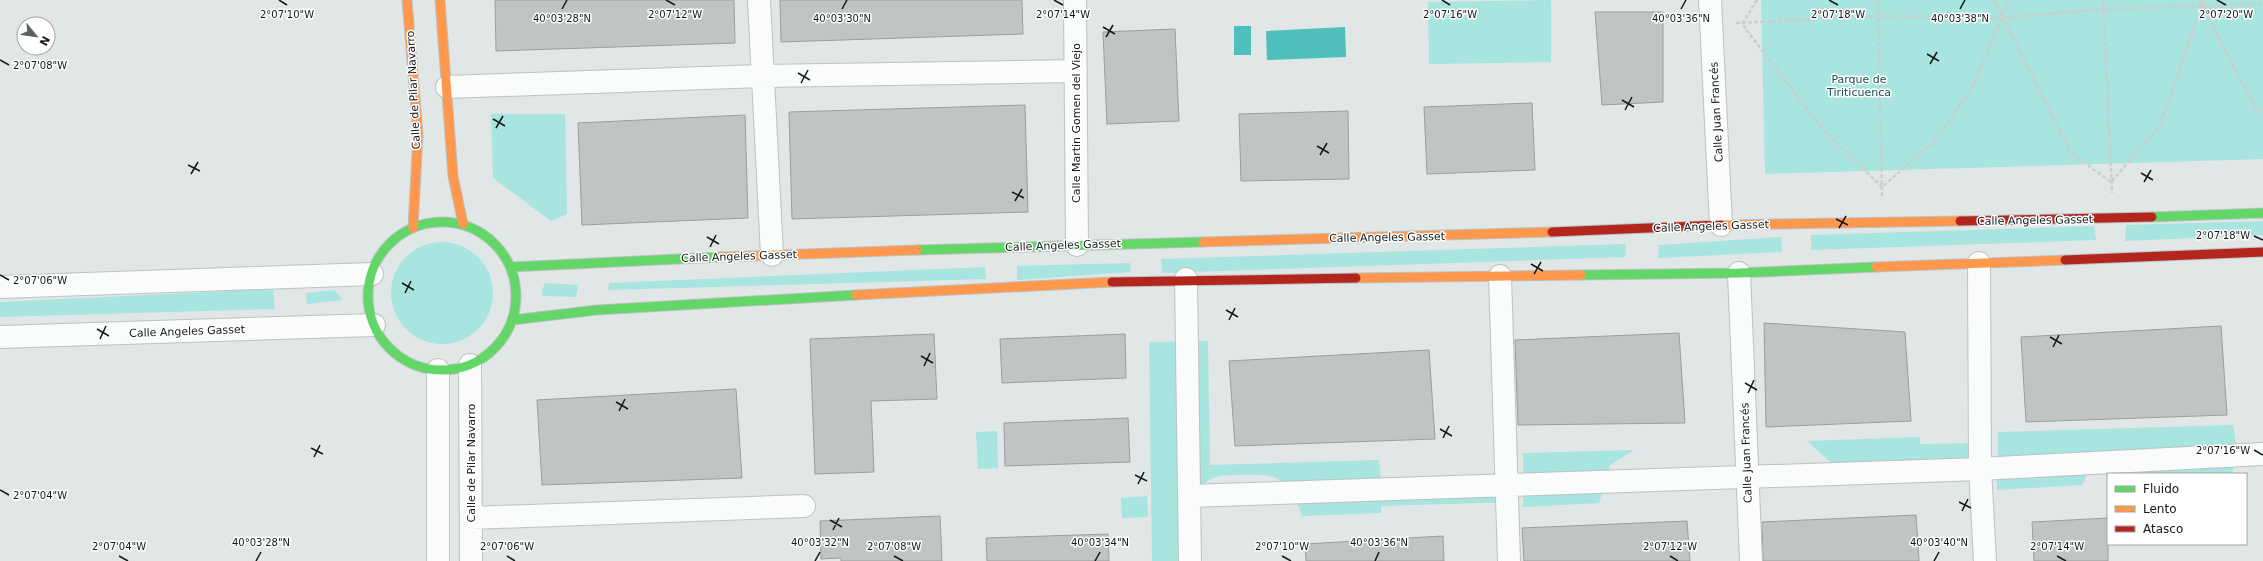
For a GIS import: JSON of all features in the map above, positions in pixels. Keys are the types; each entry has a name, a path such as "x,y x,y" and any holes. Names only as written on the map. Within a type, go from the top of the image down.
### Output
{"street":[{"name":"Calle de Pilar Navarro","path":"408,0 418,135 413,228"},
{"path":"440,0 453,176 463,224"},
{"path":"759,0 772,255"},
{"name":"Calle Martin Gomen del Viejo","path":"1075,0 1077,245"},
{"name":"Calle Juan Francés","path":"1710,0 1721,225"},
{"path":"446,87 762,76 1076,71"},
{"name":"Calle Angeles Gasset","path":"511,267 772,255 1456,235 1721,225 2113,218 2263,213"},
{"path":"442,221 463,224 492,240 503,252 511,267 516,293 512,320 504,337 492,352 470,365 454,369 438,370 418,366 399,357 384,343 374,325 368,300 372,274 379,257 390,243 413,228 442,221"},
{"path":"512,320 597,310 1075,282 1186,279 1739,273 2263,252"},
{"path":"1979,263 1980,469 1985,561"},
{"name":"Calle Juan Francés","path":"1739,273 1750,561"},
{"path":"0,287 372,274"},
{"path":"1500,276 1505,484 1509,561"},
{"path":"1186,279 1190,561"},
{"name":"Calle Angeles Gasset","path":"0,337 374,325"},
{"name":"Calle de Pilar Navarro","path":"470,365 471,561"},
{"path":"438,370 438,561"},
{"path":"1189,496 1505,484 1747,478 1980,469 2263,454"},
{"path":"471,518 804,506"}],"path":[{"path":"1742,24 1757,0"},
{"path":"1878,0 1883,223"},
{"path":"1994,0 2071,152 2111,182"},
{"path":"1882,187 1935,142 1973,86 2009,0"},
{"path":"2103,0 2113,218"},
{"path":"2199,0 2255,107 2263,115"},
{"path":"2111,182 2159,127 2204,0"},
{"path":"1711,22 1742,24 1781,20 1878,16 2002,18 2103,9 2263,4"},
{"path":"1742,24 1824,130 1882,187"}],"green space":[{"path":"1551,0 1551,62 1429,64 1428,2"},
{"name":"Parque de Tiriticuenca","path":"1761,0 2263,0 2263,159 1765,174"},
{"path":"491,114 565,114 567,214 551,221 493,178"},
{"path":"2263,221 2263,235 2125,241 2126,225"},
{"path":"2094,226 2096,240 1811,250 1811,235"},
{"path":"1781,237 1782,252 1658,258 1659,245"},
{"path":"442,242 462,246 478,257 489,273 493,293 489,313 478,329 462,340 442,344 422,340 406,329 395,313 391,293 395,273 406,257 422,246"},
{"path":"1626,244 1625,257 1162,273 1161,259"},
{"path":"1130,263 1131,272 1017,280 1017,266"},
{"path":"985,267 986,279 608,290 609,283"},
{"path":"545,283 578,285 576,297 543,296 542,290"},
{"path":"273,289 275,309 0,317 0,302"},
{"path":"335,290 342,300 307,304 306,293"},
{"path":"1208,341 1210,465 1379,460 1381,478 1516,473 1517,502 1381,506 1381,513 1302,516 1293,495 1281,481 1276,478 1257,475 1220,476 1200,486 1190,561 1152,561 1149,342"},
{"path":"2233,425 2236,443 2263,443 2234,463 2232,473 2146,473 2144,469 2095,459 2082,485 1997,490 1998,432"},
{"path":"997,431 998,468 978,469 976,432"},
{"path":"1920,437 1920,444 1986,443 1990,481 1855,484 1807,441"},
{"path":"1634,450 1610,465 1599,503 1523,507 1523,453"},
{"path":"1147,496 1148,517 1122,518 1121,498"}],"shaded area":[{"path":"1234,26 1251,26 1251,55 1234,55"},
{"path":"1345,27 1346,57 1267,60 1266,31"}],"building":[{"path":"495,0 734,0 735,43 496,51"},
{"path":"780,0 1022,0 1023,34 781,42"},
{"path":"1595,12 1663,12 1663,102 1602,105"},
{"path":"1175,29 1179,121 1107,124 1103,32"},
{"path":"1532,103 1535,170 1427,174 1424,107"},
{"path":"1025,105 1028,212 792,219 789,112"},
{"path":"1348,111 1349,179 1241,181 1239,114"},
{"path":"745,115 748,218 582,225 578,123"},
{"path":"1764,323 1905,332 1911,421 1766,427"},
{"path":"2221,326 2227,415 2026,422 2021,337"},
{"path":"1679,333 1685,423 1518,425 1515,340"},
{"path":"934,334 937,399 871,401 874,472 815,474 810,339"},
{"path":"1125,334 1126,378 1002,383 1000,339"},
{"path":"1429,350 1435,439 1235,446 1229,361"},
{"path":"736,389 742,478 542,485 537,400"},
{"path":"1128,418 1130,462 1005,466 1004,423"},
{"path":"1916,515 1919,561 1763,561 1762,522"},
{"path":"940,516 942,561 841,561 841,558 821,559 820,521"},
{"path":"2107,518 2108,561 2034,561 2032,522"},
{"path":"1687,521 1690,561 1524,561 1522,528"},
{"path":"1108,534 1109,561 987,561 986,538"},
{"path":"1443,536 1444,561 1306,561 1305,544"}],"traffic: fast":[{"path":"2152,217 2263,213"},
{"path":"449,222 470,227 483,234 499,249 511,268 515,282 516,296 515,310 511,324 504,337 489,353 483,358 464,367 449,370 435,370 414,365 401,358 380,337 373,324 369,310 368,289 373,268 380,255 401,234 414,227 428,223 449,222"},
{"path":"917,250 1203,242"},
{"path":"511,267 721,257"},
{"path":"1581,275 1739,273 1876,267"},
{"path":"512,320 597,310 856,295"}],"traffic: slow":[{"path":"407,0 418,135 413,228"},
{"path":"440,0 453,176 463,224"},
{"path":"1721,225 1960,221"},
{"path":"1203,242 1552,232"},
{"path":"721,257 917,250"},
{"path":"1876,267 2065,260"},
{"path":"1356,278 1581,275"},
{"path":"856,295 1112,282"}],"traffic: jam":[{"path":"1960,221 2152,217"},
{"path":"1552,232 1721,225"},
{"path":"2065,260 2263,252"},
{"path":"1112,282 1356,278"}]}
